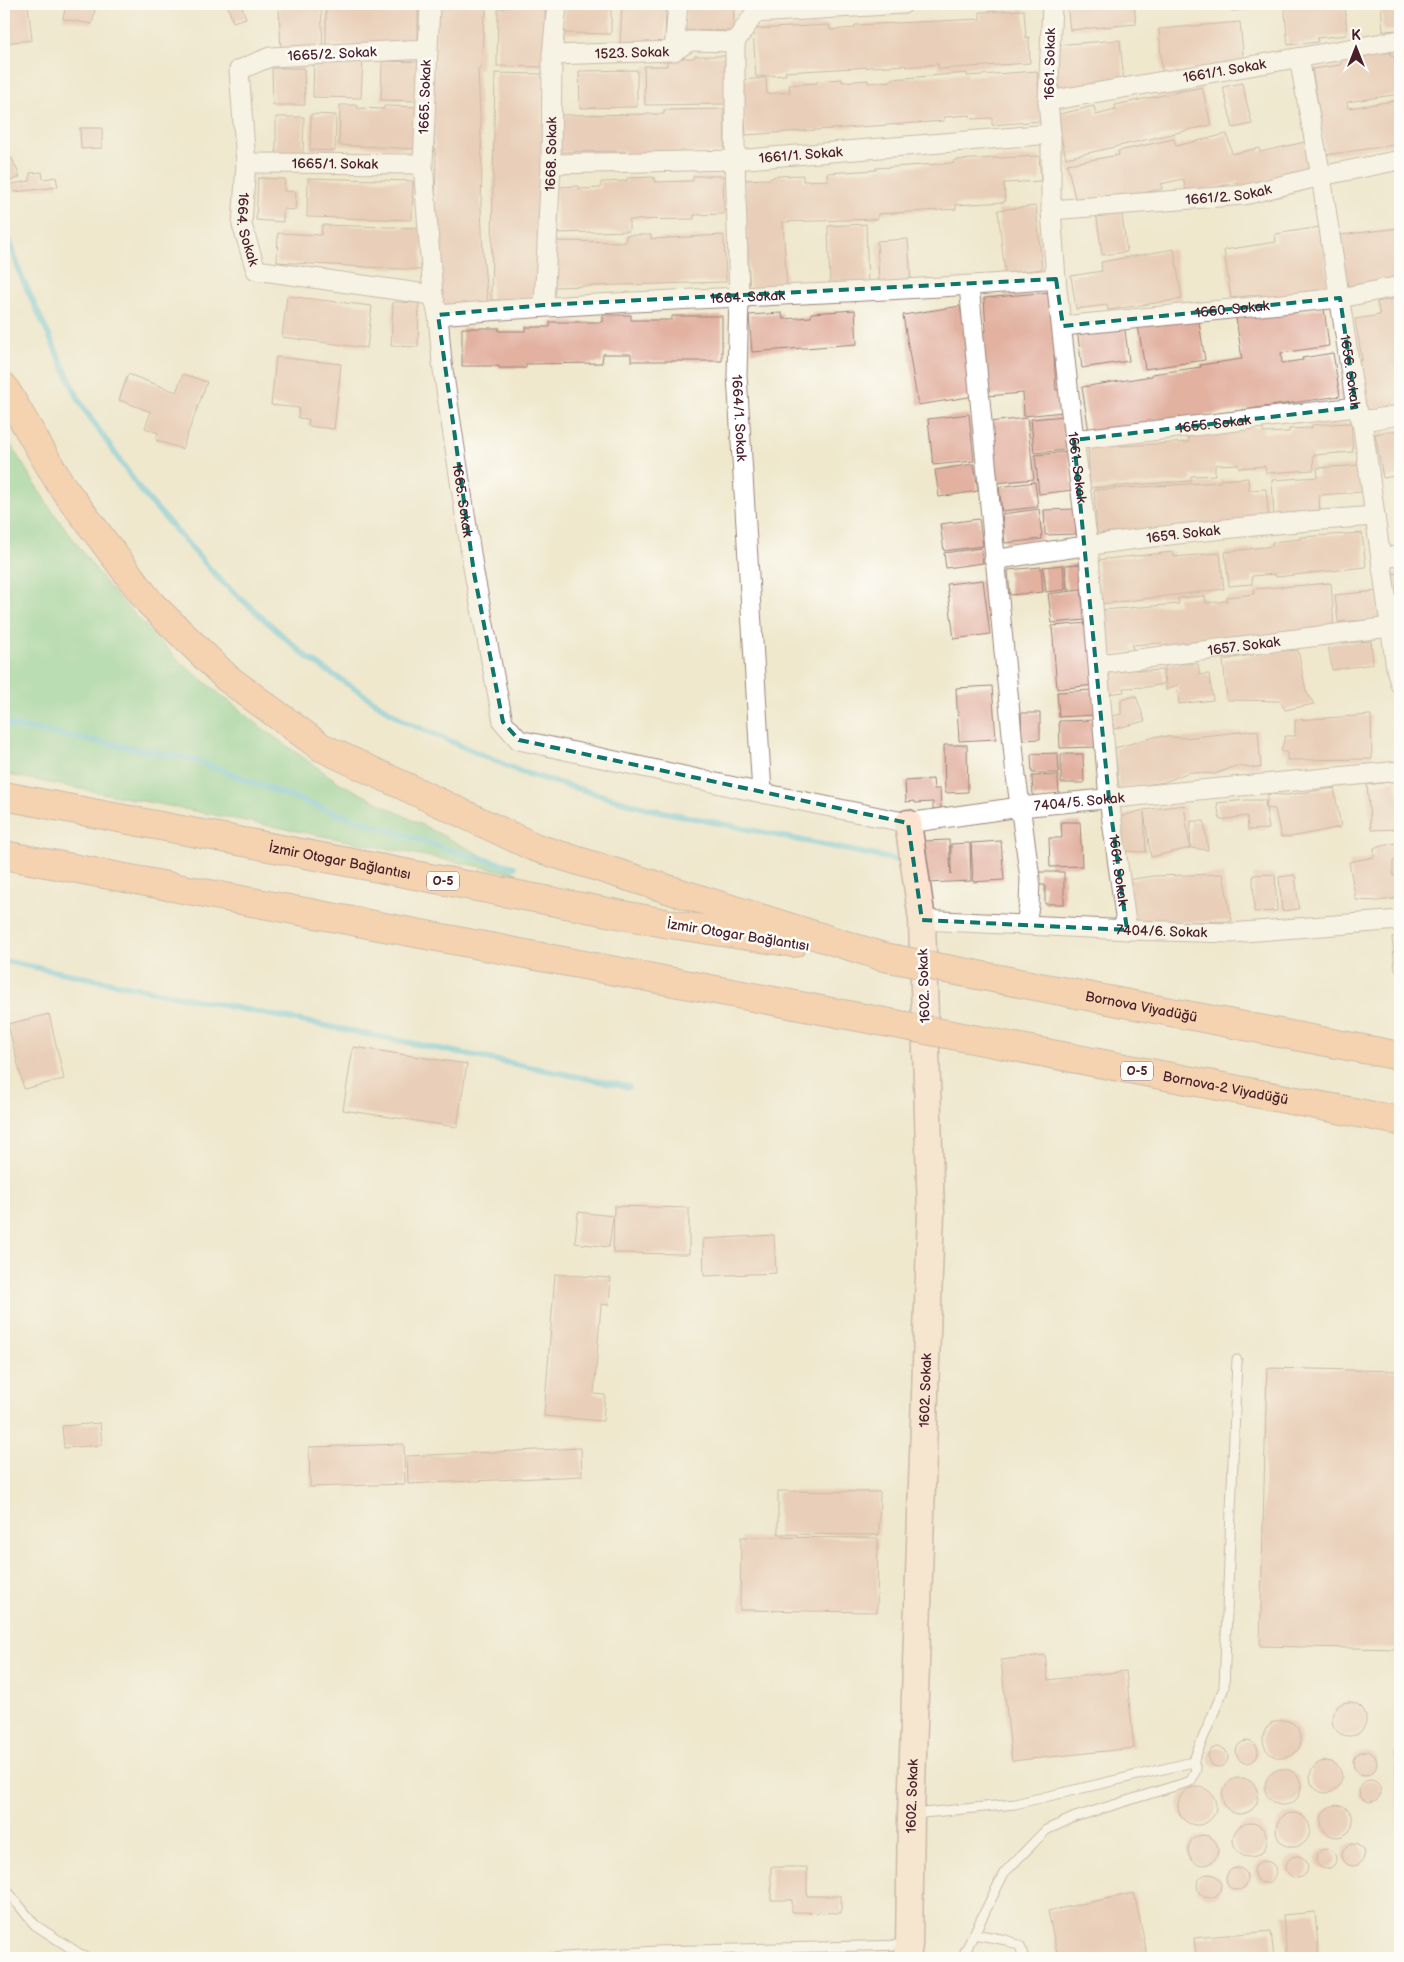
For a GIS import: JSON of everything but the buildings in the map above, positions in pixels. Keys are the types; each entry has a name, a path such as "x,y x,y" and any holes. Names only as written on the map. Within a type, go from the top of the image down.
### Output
{"highway":[{"path":"4,387 61,486 150,603 227,678 321,747 534,847 884,957"},
{"name":"İzmir Otogar Bağlantısı","path":"4,796 670,924 884,957"},
{"name":"Bornova-2 Viyadüğü","path":"4,855 1400,1121"},
{"name":"Bornova Viyadüğü","path":"884,957 1400,1056"}],"street":[{"name":"1665. Sokak","path":"430,4 423,164 433,295 438,315 442,363 474,573 503,722 519,740 762,793"},
{"name":"1668. Sokak","path":"544,305 551,164 552,56 557,4"},
{"path":"674,51 678,4"},
{"path":"735,42 755,13 797,8 895,4"},
{"name":"1661. Sokak","path":"1052,4 1048,101 1051,134 1051,210 1056,279 1088,545 1109,799 1126,930"},
{"name":"1661/1. Sokak","path":"1048,101 1400,40"},
{"name":"1523. Sokak","path":"552,56 674,51 690,41 735,42"},
{"name":"1664/1. Sokak","path":"735,42 735,160 739,297 737,375 762,793"},
{"name":"1665/2. Sokak","path":"239,70 270,57 427,49"},
{"name":"1656. Sokak","path":"1299,58 1321,176 1374,516 1391,557 1390,627 1400,684"},
{"name":"1664. Sokak","path":"239,70 246,163 242,225 256,270 433,295"},
{"name":"1661/1. Sokak","path":"551,164 735,160 1051,134"},
{"name":"1661/2. Sokak","path":"1051,210 1244,195 1321,176 1400,160"},
{"name":"1665/1. Sokak","path":"246,163 423,164"},
{"name":"1664. Sokak","path":"438,315 544,305 969,286 1056,279"},
{"path":"969,286 994,560 1020,807 1030,878 1026,924"},
{"name":"1660. Sokak","path":"1063,326 1340,298 1400,286"},
{"name":"1655. Sokak","path":"1074,440 1359,414 1400,415"},
{"name":"1659. Sokak","path":"994,560 1088,545 1267,523 1374,516"},
{"name":"1657. Sokak","path":"1099,664 1390,627"},
{"name":"7404/5. Sokak","path":"762,793 908,824 1020,807 1400,771"},
{"name":"1602. Sokak","path":"908,824 922,920 931,1213 910,1814 908,1951"},
{"name":"7404/6. Sokak","path":"922,920 1231,933 1400,920"}],"lane":[{"path":"962,1958 1004,1873 1046,1830 1075,1817 1191,1781 1196,1769 1193,1762 1224,1688 1237,1360"},
{"path":"910,1814 1015,1804 1193,1762"},
{"path":"4,1887 35,1925 86,1958"},
{"path":"974,1934 1006,1940 1020,1946 1024,1958"},
{"path":"549,1958 656,1951 908,1951"}],"highlighted area":[{"path":"1056,279 1063,326 1340,298 1356,407 1074,440 1109,799 1127,930 922,920 908,823 519,740 503,722 474,573 438,315 544,305"}],"green space":[{"path":"4,434 48,505 108,586 179,661 266,731 338,782 518,874 4,774"}],"waterway":[{"path":"4,224 21,276 81,404 141,491 220,580 308,658 404,721 521,772 645,808 896,860"},
{"path":"4,724 191,759 321,808 453,851 514,867"},
{"path":"4,961 629,1087"}]}
